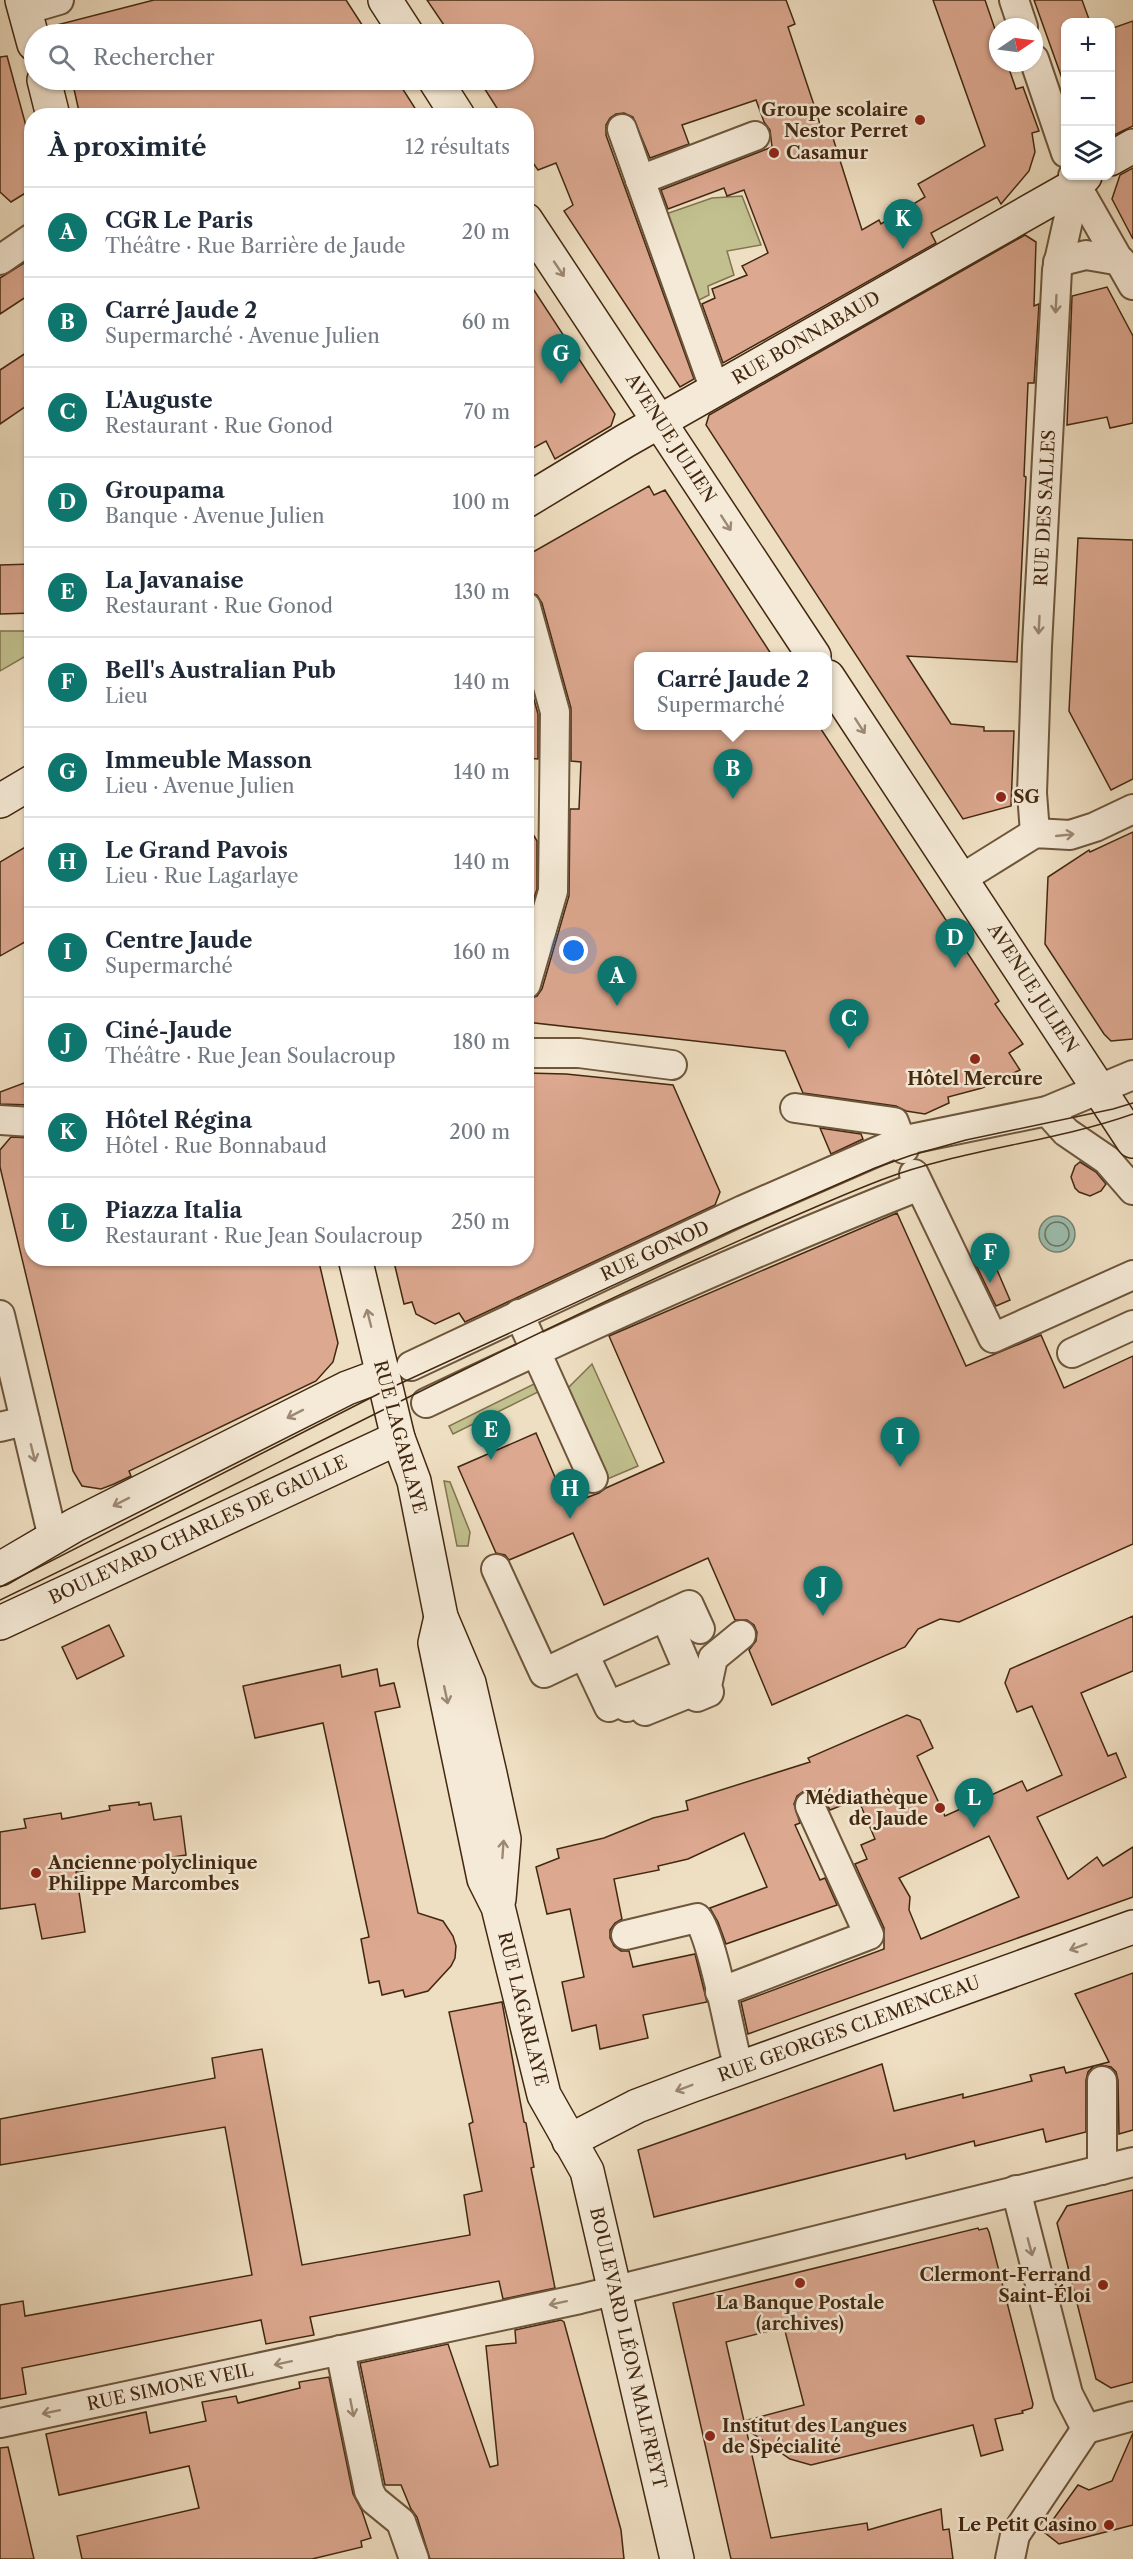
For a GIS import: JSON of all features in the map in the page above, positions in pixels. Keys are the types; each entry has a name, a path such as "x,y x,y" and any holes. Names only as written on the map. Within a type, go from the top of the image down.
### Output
{"main road":[{"path":"385,0 401,24"},
{"path":"23,5 28,24"},
{"path":"46,90 51,108"},
{"path":"441,90 453,108"},
{"path":"1115,156 1133,146"},
{"name":"RUE BONNABAUD","path":"534,496 1075,180"},
{"name":"AVENUE JULIEN","path":"534,232 661,421 811,652"},
{"name":"AVENUE JULIEN","path":"832,683 1133,1141"},
{"path":"0,801 24,788"},
{"name":"RUE LAGARLAYE","path":"358,1266 397,1370 398,1438 414,1481 441,1617 469,1683 504,1839 498,1907 544,2095 569,2141"},
{"path":"0,1569 53,1538 347,1388 397,1370"},
{"name":"BOULEVARD CHARLES DE GAULLE","path":"0,1623 398,1438"},
{"name":"RUE GEORGES CLEMENCEAU","path":"569,2141 637,2106 1133,1927"},
{"name":"BOULEVARD LÉON MALFREYT","path":"569,2141 587,2171 677,2559"}],"street":[{"path":"23,5 59,0"},
{"path":"1014,0 1020,18"},
{"path":"1038,72 1061,141"},
{"path":"622,129 715,390"},
{"path":"640,180 755,136"},
{"name":"RUE DES SALLES","path":"1035,833 1032,794 1037,646 1058,262 1078,180"},
{"path":"1079,180 1127,273"},
{"path":"0,260 24,244"},
{"path":"1058,262 1086,255 1127,273"},
{"path":"534,636 555,712 553,891 534,956"},
{"path":"961,879 1035,833 1070,835 1095,827 1133,809"},
{"path":"534,1053 579,1053 672,1065"},
{"name":"RUE GONOD","path":"397,1370 743,1210 909,1163 1047,1111 1133,1075"},
{"path":"795,1108 894,1122 909,1163 993,1338 1133,1275"},
{"path":"1047,1111 1066,1132 1107,1160 1133,1190"},
{"path":"0,1120 24,1122"},
{"name":"RUE GONOD","path":"426,1403 537,1351 842,1216 909,1163"},
{"path":"519,1314 592,1478"},
{"path":"0,1315 13,1424 53,1538"},
{"path":"1072,1353 1133,1325"},
{"path":"496,1569 544,1673 689,1605 707,1644 698,1679"},
{"path":"665,1616 698,1679"},
{"path":"707,1644 741,1635"},
{"path":"584,1654 609,1707 628,1710 698,1679"},
{"path":"720,1992 869,1935 810,1806"},
{"path":"626,1935 697,1918 703,1924 735,2053"},
{"path":"1102,2081 1102,2170"},
{"name":"RUE SIMONE VEIL","path":"0,2423 615,2291 1133,2162"},
{"path":"1016,2190 1068,2394 1086,2429"},
{"path":"340,2350 369,2492 374,2500 401,2522 414,2559"},
{"path":"1010,2559 1015,2535 1086,2429 1133,2416"}],"shaded area":[{"path":"742,196 761,245 727,251 734,275 708,286 709,295 697,301 666,214 712,198"},
{"path":"0,631 24,631 24,657 0,671"},
{"path":"592,1364 638,1466 605,1480 566,1390"},
{"path":"536,1383 540,1391 453,1434 449,1426"},
{"path":"444,1481 450,1482 470,1532 468,1546 457,1546"}],"water":[{"path":"1057,1216 1069,1222 1075,1234 1069,1246 1057,1252 1045,1246 1039,1234 1045,1222"}],"building":[{"path":"154,0 346,0 362,24 61,24"},
{"path":"427,0 786,0 795,24 788,27 824,137 832,135 862,230 879,220 881,224 925,197 918,184 985,146 933,0 985,0 991,18 989,18 989,72 1010,72 1016,89 1023,87 1039,131 1032,133 1035,152 1029,171 1001,204 997,197 931,233 936,243 723,363 702,304 715,298 712,289 747,275 742,266 768,253 744,190 727,196 724,188 668,209 661,190 772,147 770,130 764,122 756,100 682,125 689,144 650,158 633,117 624,113 616,114 606,125 606,135 694,379 680,387 564,211 573,205 556,163 538,170 534,164 534,108 497,108 485,90 534,90 534,24 443,24"},
{"path":"1034,0 1082,0 1089,18 1061,18 1061,75 1043,25 1043,18 1040,18"},
{"path":"1133,21 1133,126 1115,135 1115,72 1115,27"},
{"path":"7,56 24,119 24,194 11,202 0,192 0,57"},
{"path":"74,90 403,90 415,108 78,108"},
{"path":"1133,168 1133,239 1112,199 1120,175"},
{"path":"1025,235 1036,242 1034,306 1039,304 1034,383 1028,383 1017,662 907,656 951,724 984,727 984,731 1014,731 1011,806 963,819 706,425 709,415"},
{"path":"24,263 24,298 0,314 0,278"},
{"path":"1107,287 1133,336 1133,423 1110,428 1107,417 1067,425 1072,296"},
{"path":"534,290 615,414 611,426 555,459 546,441 534,448"},
{"path":"24,354 24,408 0,424 0,370"},
{"path":"649,486 654,495 665,490 770,652 634,652 634,730 822,730 999,1001 995,1004 1023,1044 1009,1053 1020,1070 982,1088 948,1097 949,1103 925,1114 906,1111 896,1106 803,1093 785,1051 534,1023 534,997 542,989 569,896 570,809 579,809 581,762 571,761 571,708 542,603 534,594 534,551"},
{"path":"1078,538 1133,540 1133,779 1111,790 1069,711"},
{"path":"24,564 24,613 0,614 0,565"},
{"path":"534,700 538,714 538,759 534,759"},
{"path":"1133,832 1133,1039 1111,1041 1104,1034 1045,944 1048,877 1089,850 1090,852"},
{"path":"534,836 537,841 537,889 534,898"},
{"path":"24,848 24,942 0,956 0,862"},
{"path":"534,1073 566,1074 673,1085 720,1192 715,1205 465,1322 459,1313 435,1324 416,1314 412,1302 404,1304 395,1266 534,1266"},
{"path":"24,1083 24,1105 0,1104 0,1092"},
{"path":"820,1128 861,1134 863,1139 831,1154"},
{"path":"11,1137 24,1138 24,1266 320,1266 338,1343 333,1362 316,1381 129,1471 131,1476 101,1489 82,1486 73,1471 0,1167 0,1150"},
{"path":"1080,1162 1096,1172 1106,1184 1101,1191 1090,1196 1075,1188 1071,1177 1075,1166"},
{"path":"897,1213 966,1366 1041,1335 1064,1388 1133,1356 1133,1544 959,1622 940,1619 931,1623 918,1629 905,1647 772,1705 749,1650 756,1641 757,1632 754,1625 747,1620 735,1620 708,1558 604,1605 573,1533 509,1560 505,1555 496,1553 458,1467 536,1433 567,1505 599,1493 664,1462 609,1336"},
{"path":"991,1256 1010,1300 996,1306 975,1263"},
{"path":"1133,1616 1133,1671 1081,1693 1108,1756 1116,1753 1126,1777 1037,1817 1068,1879 1097,1857 1103,1866 1133,1847 1133,1897 748,2034 741,2002 884,1949 884,1928 855,1864 867,1859 861,1845 875,1839 858,1799 830,1810 820,1793 812,1790 804,1791 797,1796 794,1804 800,1823 795,1825 820,1880 825,1878 837,1905 726,1944 710,1908 767,1887 744,1833 688,1859 658,1866 659,1870 614,1879 622,1919 610,1930 610,1938 614,1946 621,1951 629,1951 633,1967 695,1954 707,2002 643,2015 648,2038 600,2049 596,2025 572,2031 562,1982 584,1977 570,1909 547,1914 536,1867 559,1858 557,1849 604,1838 653,1818 688,1810 686,1801 810,1762 808,1758 907,1715 920,1720 933,1748 917,1756 945,1816 1022,1781 1027,1791 1062,1775 1032,1706 1017,1712 1005,1683 1010,1669","holes":["989,1836 1019,1897 921,1939 909,1910 910,1897 899,1878"]},
{"path":"109,1625 124,1656 77,1679 62,1647"},
{"path":"340,1665 342,1677 377,1669 380,1686 394,1683 400,1707 375,1712 418,1913 443,1921 453,1936 456,1946 455,1958 451,1966 428,1991 405,1997 403,1990 382,1995 379,1981 369,1983 361,1939 369,1937 323,1723 255,1738 243,1686"},
{"name":"Ancienne polyclinique Philippe Marcombes","path":"139,1802 139,1805 151,1803 154,1820 181,1816 186,1855 76,1872 85,1932 42,1939 35,1904 0,1909 0,1832 26,1828 24,1819 61,1813 62,1819 110,1810 109,1806"},
{"path":"1133,1973 1133,2130 1119,2134 1116,2072 1111,2067 1094,2066 1088,2072 1086,2080 1086,2132 1046,2142 1043,2129 975,2146 974,2141 906,2159 905,2154 654,2217 638,2150 882,2064 894,2111 963,2094 963,2098 1032,2081 1030,2075 1064,2067 1066,2073 1109,2062 1075,1994"},
{"path":"502,2002 555,2288 503,2299 499,2281 310,2317 314,2335 266,2344 261,2320 22,2368 26,2394 0,2399 0,2305 23,2301 25,2316 252,2275 225,2127 0,2165 0,2119 215,2078 212,2058 262,2049 302,2265 470,2235 464,2195 482,2191 469,2124 473,2122 449,2012"},
{"name":"Clermont-Ferrand Saint-Éloi","path":"1133,2190 1133,2382 1111,2388 1096,2379 1057,2223 1067,2206"},
{"path":"978,2228 979,2230 987,2228 1033,2404 1032,2408 1022,2411 1023,2413 995,2419 1003,2450 981,2456 973,2425 811,2465 790,2459 746,2429 771,2538 867,2523 868,2530 941,2509 943,2530 949,2529 953,2559 731,2559 673,2303","holes":["784,2327 804,2405 744,2421 726,2342"]},
{"path":"561,2320 564,2322 621,2530 624,2559 430,2559 417,2517 401,2485 385,2485 360,2363 448,2344 490,2467 498,2465 486,2346 516,2343 515,2330"},
{"path":"329,2377 353,2494 362,2511 371,2538 361,2541 362,2547 312,2559 82,2559 77,2536 199,2508 189,2466 59,2495 46,2434 146,2412 150,2433 206,2421 202,2402 236,2396 238,2403 300,2388 299,2382"},
{"path":"1133,2433 1133,2525 1059,2544 1044,2532 1078,2485 1089,2490 1112,2481"},
{"path":"8,2447 34,2559 0,2559 0,2448"}],"tram line":[{"path":"0,1587 386,1390 733,1230 875,1168 966,1140 1133,1103"},
{"path":"0,1600 522,1341 812,1208 912,1169 1070,1132 1133,1114"}],"place":[{"name":"Groupe scolaire Nestor Perret","path":"920,120"},
{"name":"Casamur","path":"774,153"},
{"name":"Hôtel Régina","path":"903,249"},
{"name":"Immeuble Masson","path":"561,384"},
{"name":"SG","path":"1001,797"},
{"name":"Carré Jaude 2","path":"733,799"},
{"name":"Groupama","path":"955,968"},
{"name":"CGR Le Paris","path":"617,1006"},
{"name":"L'Auguste","path":"849,1049"},
{"name":"Hôtel Mercure","path":"975,1059"},
{"name":"Bell's Australian Pub","path":"990,1283"},
{"name":"La Javanaise","path":"491,1460"},
{"name":"Centre Jaude","path":"900,1467"},
{"name":"Le Grand Pavois","path":"570,1519"},
{"name":"Ciné-Jaude","path":"823,1616"},
{"name":"Médiathèque de Jaude","path":"940,1808"},
{"name":"Piazza Italia","path":"974,1828"},
{"name":"Ancienne polyclinique Philippe Marcombes","path":"36,1873"},
{"name":"La Banque Postale (archives)","path":"800,2283"},
{"name":"Clermont-Ferrand Saint-Éloi","path":"1103,2285"},
{"name":"Institut des Langues de Spécialité","path":"710,2436"},
{"name":"Le Petit Casino","path":"1109,2525"}]}
